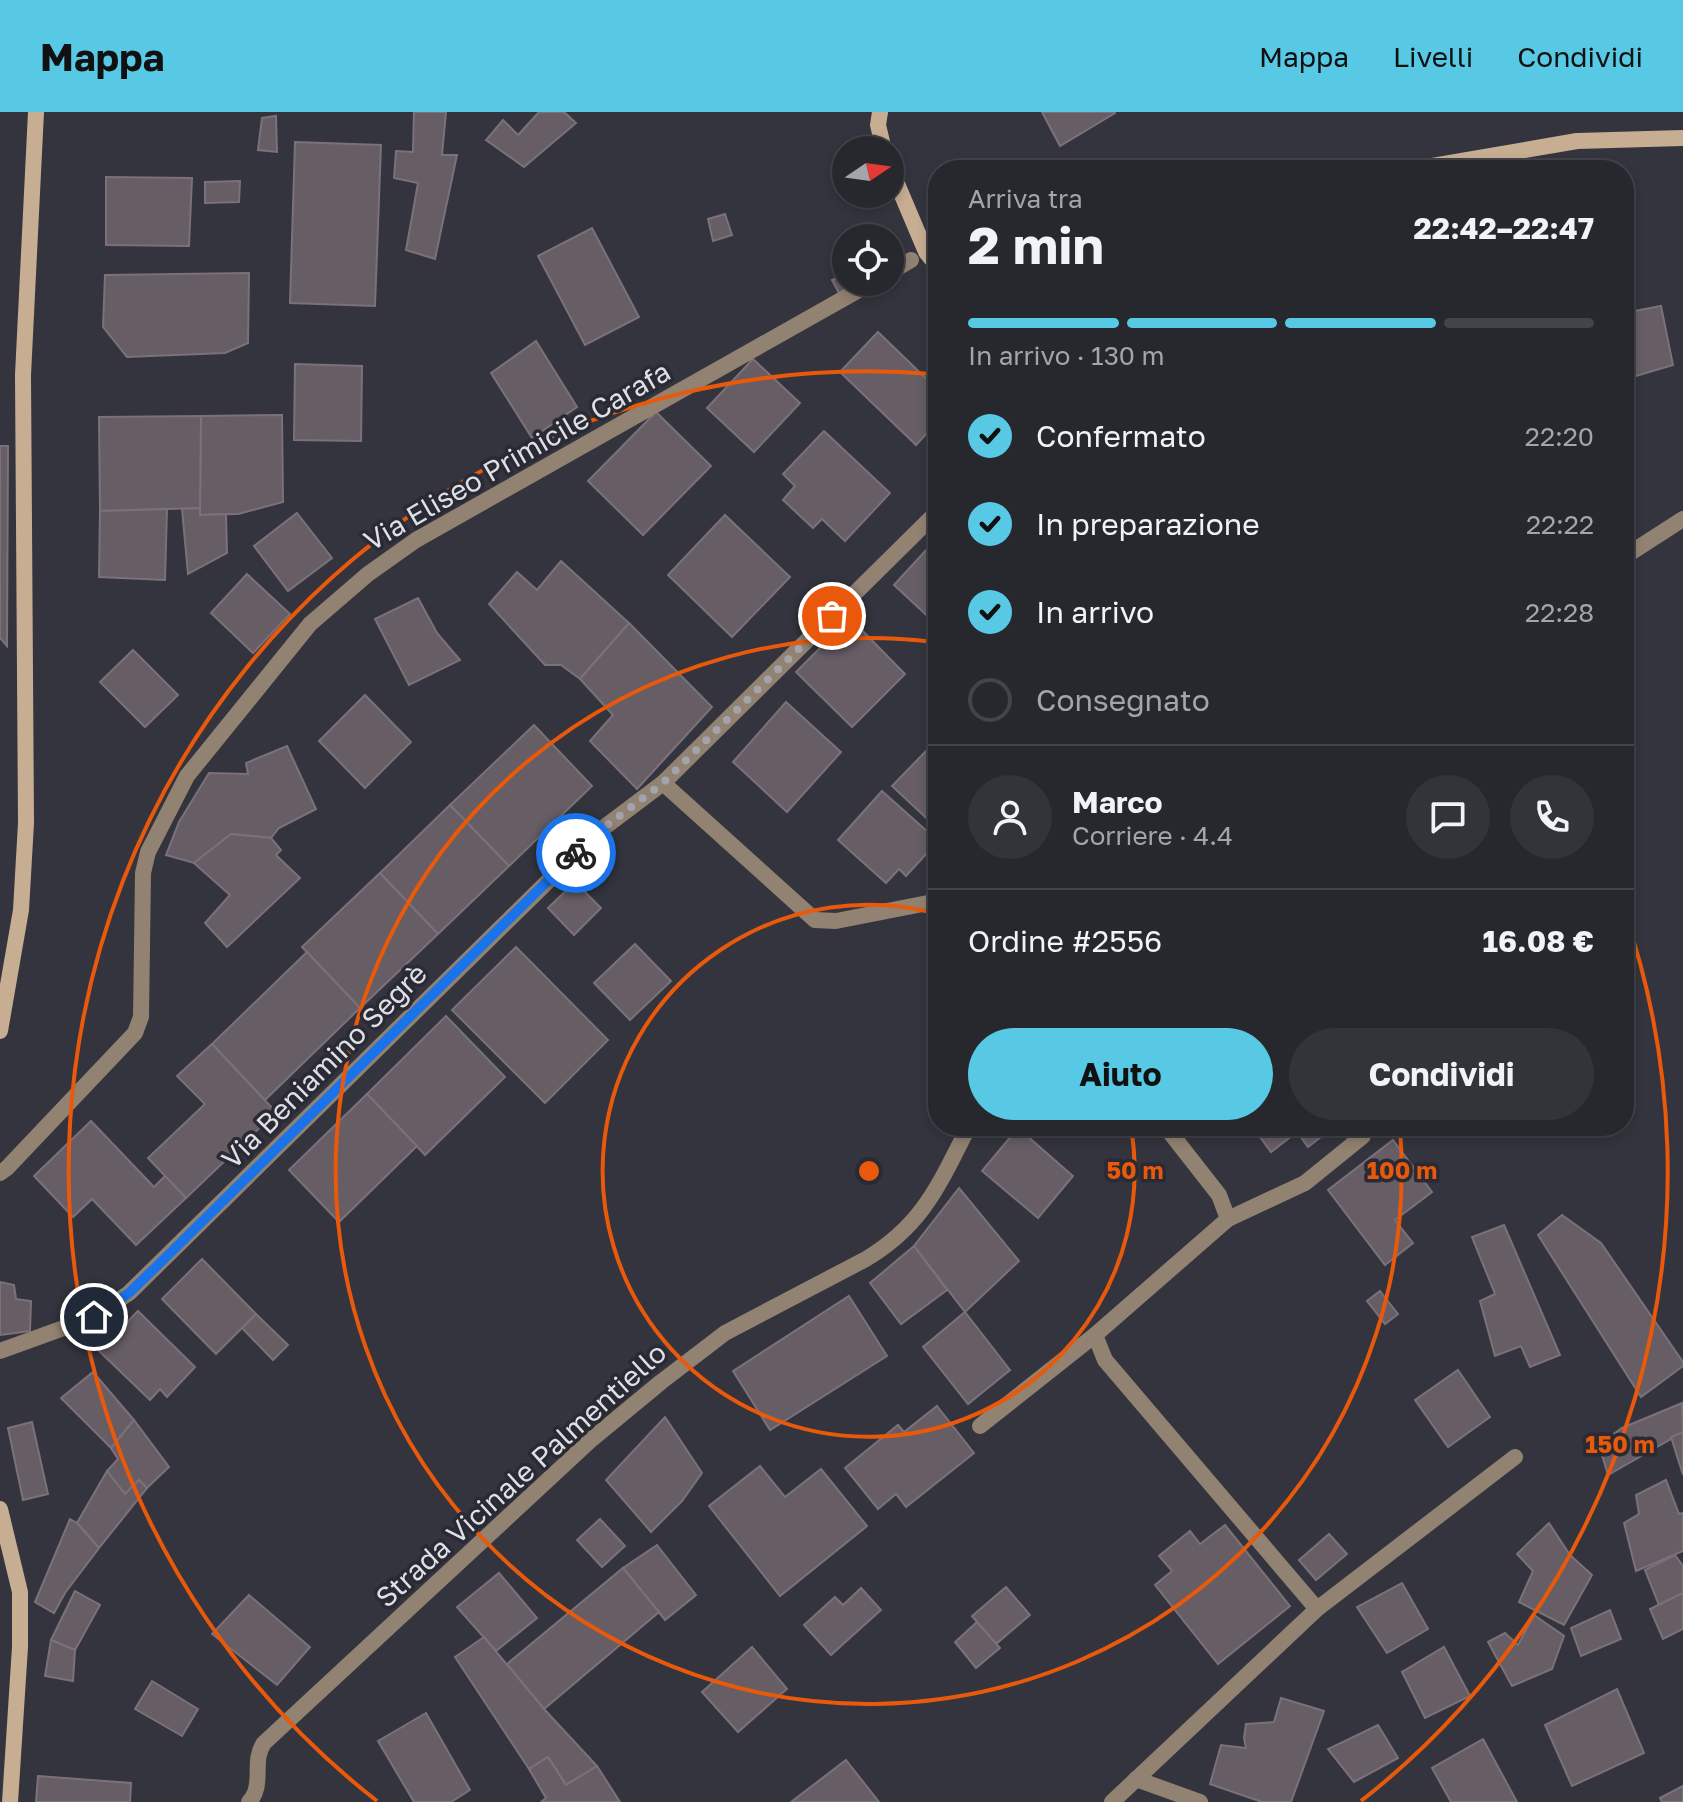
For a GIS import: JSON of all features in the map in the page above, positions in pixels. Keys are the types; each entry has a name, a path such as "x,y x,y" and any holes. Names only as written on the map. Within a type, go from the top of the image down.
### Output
{"street":[{"path":"0,1031 21,910 26,823 23,375 36,112"},
{"path":"880,112 881,136"},
{"path":"1467,160 1577,141 1683,138"},
{"path":"904,200 928,254"},
{"path":"904,264 911,260"},
{"name":"Via Eliseo Primicile Carafa","path":"0,1173 135,1033 141,1017 143,873 148,852 187,776 310,624 368,574 416,540 848,296"},
{"path":"1634,551 1683,519"},
{"name":"Via Beniamino Segrè","path":"0,1351 94,1317 129,1293 598,832 663,783 928,521"},
{"path":"663,783 815,920 836,921 928,903"},
{"name":"Strada Vicinale Palmentiello","path":"249,1802 258,1786 259,1751 264,1743 592,1439 725,1333 883,1249 914,1222 929,1203 964,1136"},
{"path":"1173,1136 1219,1195 1228,1219"},
{"path":"980,1426 1095,1335 1228,1219 1305,1183 1363,1136"},
{"path":"1095,1335 1105,1360 1317,1609"},
{"path":"1112,1802 1317,1609 1515,1457"},
{"path":"0,1509 20,1592 20,1647 10,1802"},
{"path":"1136,1779 1200,1802"}],"building":[{"path":"414,112 446,112 442,155 457,155 435,259 406,250 418,183 394,178 396,151 413,152"},
{"path":"539,112 564,112 576,123 524,167 486,140 503,120 518,135"},
{"path":"1042,112 1115,112 1115,113 1060,146"},
{"path":"276,116 277,152 258,150 262,118"},
{"path":"295,142 381,145 375,306 290,303"},
{"path":"106,177 192,178 189,246 106,245"},
{"path":"240,181 239,202 205,203 205,182"},
{"path":"725,214 732,235 713,241 708,219"},
{"path":"592,228 639,317 585,345 538,256"},
{"path":"249,273 248,343 225,353 127,357 103,327 105,275"},
{"path":"1661,306 1673,365 1634,377 1634,311"},
{"path":"878,332 928,380 928,432 916,445 840,372"},
{"path":"536,341 577,407 532,438 491,373"},
{"path":"753,359 800,403 754,452 707,408"},
{"path":"295,364 362,366 361,441 294,440"},
{"path":"656,412 711,466 643,535 588,481"},
{"path":"282,415 283,502 238,514 200,515 201,416"},
{"path":"201,416 200,508 100,511 99,417"},
{"path":"824,431 890,493 845,541 822,519 813,528 783,500 795,486 783,474"},
{"path":"0,446 8,446 7,646 0,638"},
{"path":"200,508 200,515 226,514 227,553 188,574 182,509"},
{"path":"167,509 165,580 99,577 100,511"},
{"path":"297,513 332,558 288,591 254,546"},
{"path":"725,515 790,577 732,637 668,575"},
{"path":"928,548 928,617 894,585"},
{"path":"561,561 629,623 580,679 561,665 545,665 489,604 517,572 537,590"},
{"path":"247,574 290,614 253,653 211,613"},
{"path":"418,598 437,633 460,660 409,685 375,619"},
{"path":"850,618 905,674 852,727 796,672"},
{"path":"629,623 712,707 637,789 590,741 613,715 580,679"},
{"path":"133,650 178,695 145,727 100,682"},
{"path":"365,695 411,742 365,788 319,741"},
{"path":"786,702 841,752 787,812 733,762"},
{"path":"534,725 592,786 509,866 450,805"},
{"path":"287,746 316,809 279,828 271,838 231,834 194,863 166,855 179,822 209,773 248,774 246,763"},
{"path":"927,750 928,751 928,820 892,786"},
{"path":"882,791 928,832 928,852 906,876 899,869 886,883 838,840"},
{"path":"450,805 509,866 438,934 380,873"},
{"path":"231,834 271,838 281,850 276,855 300,878 227,947 205,923 230,895 194,863"},
{"path":"380,873 438,934 360,1008 302,947"},
{"path":"575,882 601,908 574,935 548,908"},
{"path":"635,944 671,981 630,1020 594,983"},
{"path":"516,947 608,1040 545,1103 452,1010"},
{"path":"307,952 360,1008 265,1100 212,1044"},
{"path":"446,1016 505,1077 425,1155 367,1094"},
{"path":"212,1044 276,1112 186,1198 148,1158 205,1104 177,1076"},
{"path":"367,1094 417,1146 339,1222 289,1170"},
{"path":"91,1121 154,1187 165,1176 186,1198 136,1245 92,1199 73,1217 34,1176"},
{"path":"1011,1136 1027,1136 1073,1176 1038,1218 982,1171"},
{"path":"1259,1136 1292,1136 1271,1152"},
{"path":"1300,1136 1322,1136 1308,1147"},
{"path":"1393,1140 1432,1192 1395,1220 1413,1243 1385,1265 1328,1190"},
{"path":"959,1188 1019,1261 965,1312 914,1246"},
{"path":"1562,1215 1601,1243 1683,1362 1683,1366 1641,1397 1538,1235"},
{"path":"1504,1225 1560,1355 1530,1367 1521,1346 1495,1356 1480,1301 1495,1294 1472,1237"},
{"path":"914,1246 947,1290 901,1324 870,1283"},
{"path":"202,1259 256,1314 216,1354 162,1299"},
{"path":"0,1282 14,1285 16,1299 31,1301 30,1331 0,1335"},
{"path":"1380,1291 1398,1314 1385,1324 1367,1301"},
{"path":"849,1296 887,1356 770,1430 733,1371"},
{"path":"138,1311 195,1367 167,1397 160,1389 150,1400 99,1351"},
{"path":"965,1312 1010,1370 968,1404 923,1347"},
{"path":"256,1314 288,1345 273,1360 242,1328"},
{"path":"1458,1370 1490,1417 1448,1447 1415,1400"},
{"path":"93,1372 134,1420 111,1448 61,1398"},
{"path":"1682,1403 1683,1432 1608,1475 1599,1445 1622,1428"},
{"path":"937,1406 974,1453 906,1507 896,1494 878,1509 845,1468 898,1425 904,1432"},
{"path":"665,1417 702,1473 682,1501 651,1532 606,1480"},
{"path":"134,1420 169,1467 147,1488 139,1480 125,1494 107,1471 118,1459 111,1448"},
{"path":"32,1422 48,1494 23,1500 8,1428"},
{"path":"1683,1432 1683,1475 1671,1437"},
{"path":"760,1466 785,1497 821,1469 867,1526 780,1596 709,1506"},
{"path":"107,1471 125,1494 139,1480 147,1488 99,1548 77,1523"},
{"path":"1666,1480 1679,1514 1683,1513 1683,1551 1636,1571 1624,1523 1639,1514 1636,1495"},
{"path":"70,1519 99,1548 54,1613 35,1602"},
{"path":"600,1519 625,1546 602,1567 577,1540"},
{"path":"1549,1523 1570,1555 1592,1575 1564,1625 1519,1602 1533,1571 1517,1554"},
{"path":"1225,1525 1290,1606 1218,1664 1155,1585 1172,1571 1159,1556 1190,1531 1200,1544"},
{"path":"1329,1534 1347,1554 1316,1580 1299,1560"},
{"path":"657,1545 696,1595 665,1620 623,1568"},
{"path":"1675,1555 1683,1566 1683,1593 1659,1605 1645,1570"},
{"path":"623,1568 659,1612 544,1709 507,1664"},
{"path":"499,1573 537,1618 496,1651 457,1607"},
{"path":"1402,1583 1428,1629 1387,1653 1357,1607"},
{"path":"1006,1587 1030,1615 996,1644 972,1616"},
{"path":"861,1588 881,1610 831,1655 804,1625 835,1597 843,1605"},
{"path":"75,1591 100,1605 75,1650 51,1640"},
{"path":"1683,1593 1683,1629 1663,1639 1650,1609"},
{"path":"249,1595 310,1647 277,1685 212,1634"},
{"path":"1610,1610 1621,1639 1581,1656 1571,1628"},
{"path":"1534,1615 1564,1636 1552,1669 1512,1686 1488,1642 1505,1633 1518,1645"},
{"path":"977,1622 1000,1648 976,1668 955,1642"},
{"path":"484,1637 597,1766 566,1785 548,1757 529,1769 455,1657"},
{"path":"51,1640 75,1650 73,1681 45,1676"},
{"path":"752,1647 787,1689 738,1732 702,1692"},
{"path":"1444,1647 1470,1696 1425,1718 1402,1672"},
{"path":"152,1681 198,1709 182,1736 135,1709"},
{"path":"1617,1689 1644,1753 1572,1786 1545,1725"},
{"path":"1281,1698 1324,1711 1291,1802 1262,1802 1210,1784 1221,1745 1246,1748 1246,1724 1274,1722"},
{"path":"426,1713 470,1790 451,1802 414,1802 378,1741"},
{"path":"1378,1725 1398,1758 1354,1782 1328,1749"},
{"path":"1483,1739 1517,1802 1451,1802 1432,1768"},
{"path":"548,1757 566,1785 597,1766 620,1802 541,1802 546,1798 529,1769"},
{"path":"846,1760 879,1802 791,1802"},
{"path":"38,1776 131,1783 130,1802 36,1802"},
{"path":"1683,1786 1683,1802 1662,1802 1660,1798"}],"way so far":[{"path":"576,853 598,832 663,783 832,616"}],"route":[{"path":"94,1317 129,1293 155,1268 576,853"}]}
